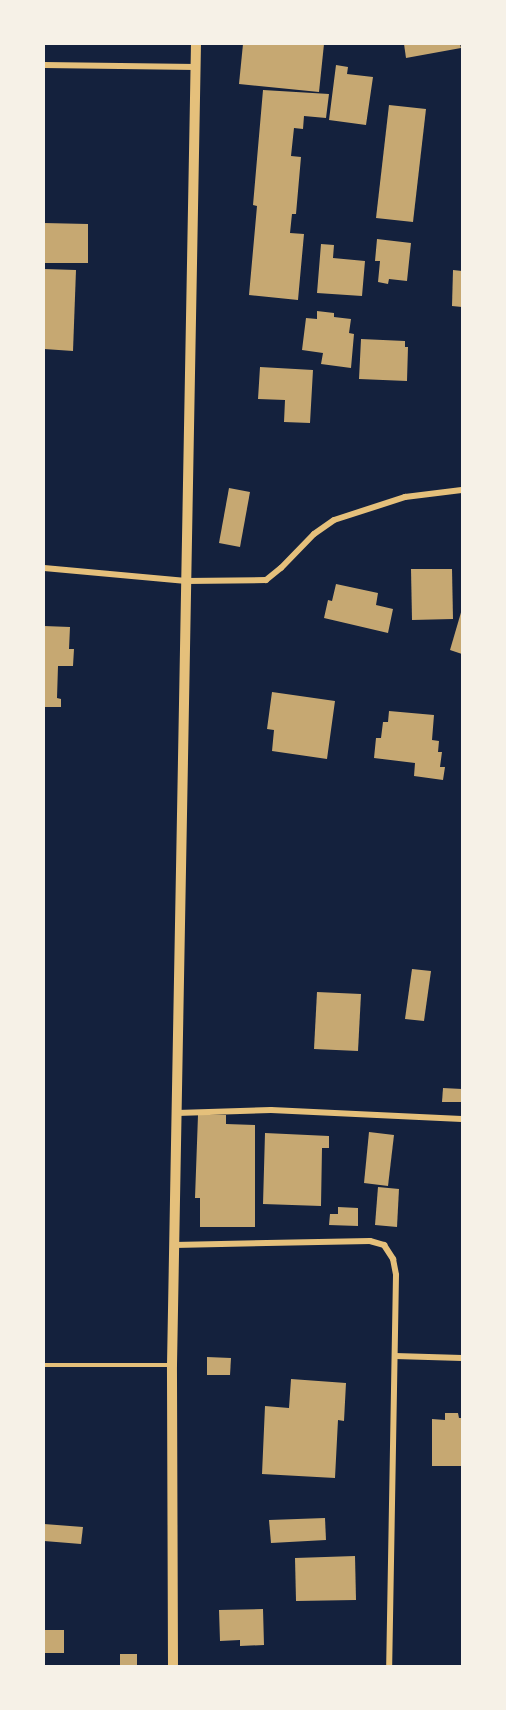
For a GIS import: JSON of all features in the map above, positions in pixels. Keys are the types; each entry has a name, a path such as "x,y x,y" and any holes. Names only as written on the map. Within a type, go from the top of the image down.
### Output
{"street":[{"path":"173,1666 172,1365 196,44"},
{"path":"44,65 196,67"},
{"path":"44,568 186,581 266,580 314,534 334,520 405,497 462,490"},
{"path":"177,1113 271,1110 462,1119"},
{"path":"174,1245 370,1241 384,1245 393,1259 396,1275 389,1666"},
{"path":"395,1356 462,1358"}],"lane":[{"path":"44,1365 172,1365"}],"building":[{"path":"243,44 324,44 319,92 239,84"},
{"path":"404,44 460,44 461,48 406,58"},
{"path":"336,65 348,67 347,74 373,77 366,125 329,120"},
{"path":"263,90 329,94 326,118 304,116 303,129 294,128 291,156 301,157 296,214 292,214 290,233 304,234 298,300 249,295 257,206 253,205"},
{"path":"389,105 426,109 413,222 376,218"},
{"path":"44,223 88,224 88,263 44,263"},
{"path":"377,239 411,243 407,281 389,279 388,284 378,282 380,261 375,261"},
{"path":"321,244 334,245 333,258 365,261 362,296 317,293"},
{"path":"44,269 76,270 73,351 44,349"},
{"path":"453,270 462,271 462,307 452,306"},
{"path":"317,311 334,313 334,317 351,319 349,333 354,334 351,368 321,364 323,353 302,350 306,318 317,319"},
{"path":"361,339 405,341 405,347 408,347 407,381 359,379"},
{"path":"260,367 313,370 310,423 284,422 285,400 258,399"},
{"path":"229,488 250,492 240,547 219,543"},
{"path":"411,569 452,569 453,619 412,620"},
{"path":"336,584 378,593 376,605 393,609 388,633 324,618 328,600 332,601"},
{"path":"462,609 462,654 450,650"},
{"path":"44,626 70,627 69,649 74,649 73,666 58,666 57,698 61,699 61,707 44,707"},
{"path":"272,692 335,701 327,759 272,751 274,730 267,729"},
{"path":"389,711 434,715 432,740 439,741 438,752 442,752 440,767 445,767 443,780 414,776 415,763 374,758 376,738 381,738 383,722 388,722"},
{"path":"412,969 431,971 424,1021 405,1019"},
{"path":"317,992 361,994 358,1051 314,1049"},
{"path":"443,1088 462,1089 462,1102 442,1102"},
{"path":"198,1115 226,1115 226,1124 255,1125 255,1227 200,1227 200,1198 195,1198"},
{"path":"369,1132 394,1135 388,1186 364,1183"},
{"path":"265,1133 329,1136 329,1148 322,1148 321,1206 263,1204"},
{"path":"378,1187 399,1189 397,1227 375,1225"},
{"path":"338,1207 358,1208 358,1226 329,1225 330,1214 338,1214"},
{"path":"207,1357 231,1358 230,1375 207,1375"},
{"path":"291,1379 346,1383 344,1421 338,1420 335,1478 262,1474 265,1406 289,1408"},
{"path":"445,1413 458,1413 459,1418 462,1418 462,1466 432,1466 432,1419 445,1420"},
{"path":"325,1518 326,1540 271,1543 269,1520"},
{"path":"44,1524 83,1527 81,1544 44,1541"},
{"path":"355,1556 356,1600 296,1601 295,1558"},
{"path":"263,1609 264,1645 240,1646 240,1640 220,1641 219,1610"},
{"path":"44,1630 64,1630 64,1653 44,1653"},
{"path":"120,1654 137,1654 137,1666 120,1666"}]}
